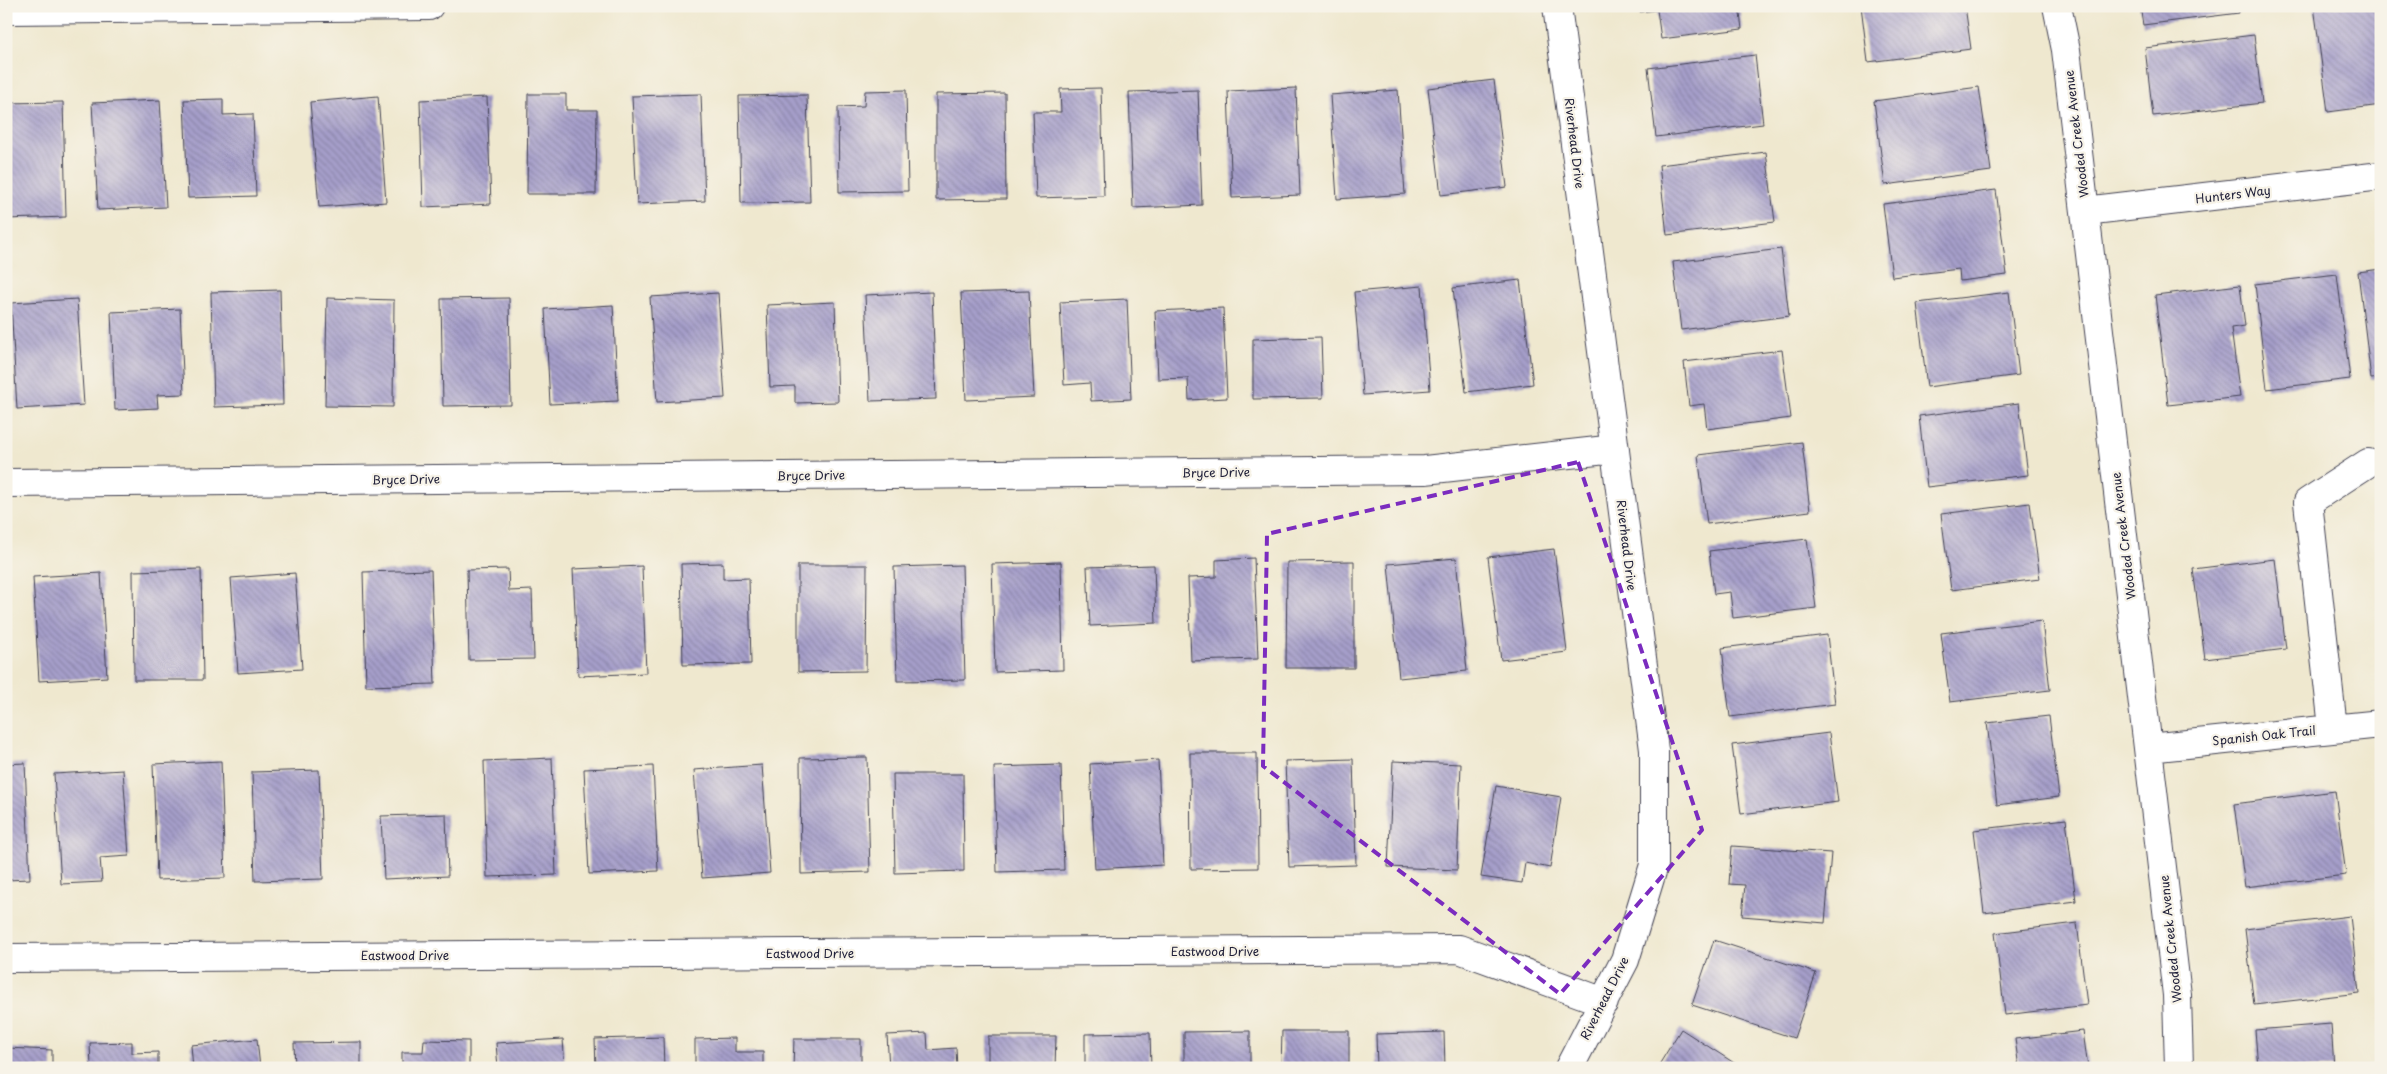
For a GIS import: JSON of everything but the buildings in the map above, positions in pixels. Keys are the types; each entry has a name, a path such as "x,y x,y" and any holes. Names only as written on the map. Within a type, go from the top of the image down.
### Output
{"street":[{"path":"6,10 429,6"},
{"name":"Riverhead Drive","path":"1557,6 1654,750 1654,866 1625,960 1569,1068"},
{"name":"Wooded Creek Avenue","path":"2057,6 2066,50 2177,995 2179,1068"},
{"name":"Hunters Way","path":"2085,211 2381,176"},
{"name":"Bryce Drive","path":"6,483 1424,470 1614,449"},
{"path":"2333,728 2308,502 2368,463"},
{"name":"Spanish Oak Trail","path":"2148,748 2381,724"},
{"name":"Eastwood Drive","path":"6,958 1459,949 1604,1002"}],"highlighted area":[{"path":"1578,462 1702,830 1560,994 1263,766 1267,534"}]}
